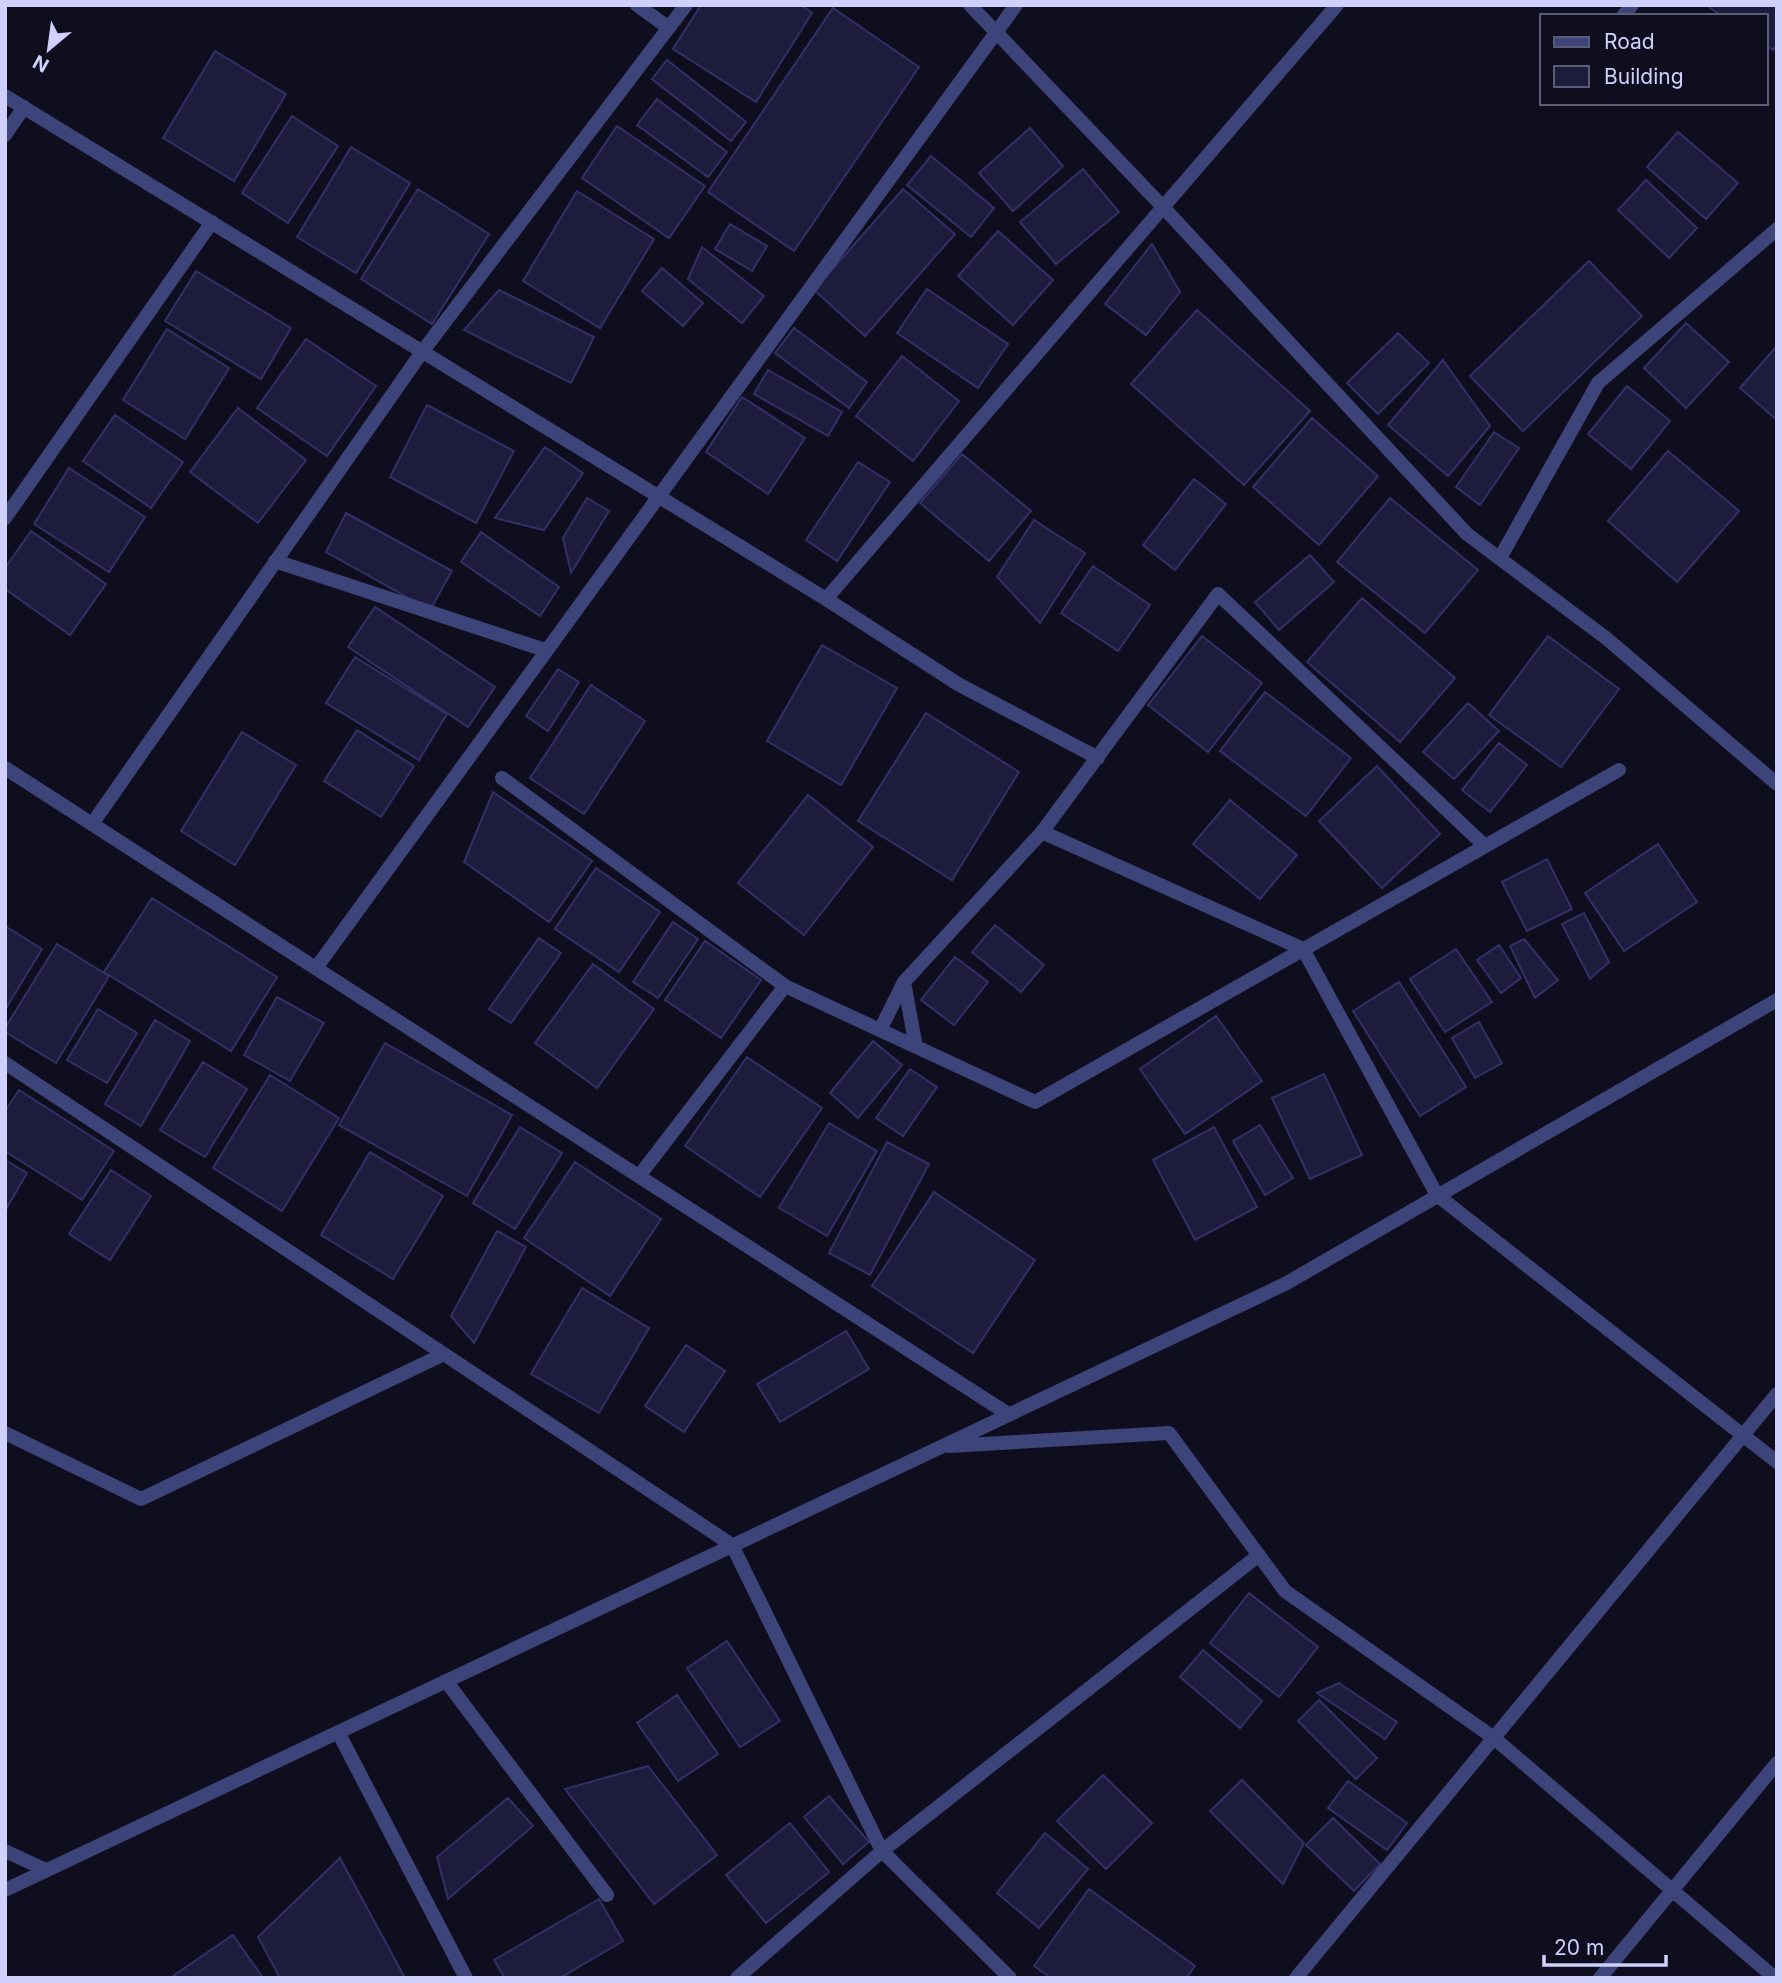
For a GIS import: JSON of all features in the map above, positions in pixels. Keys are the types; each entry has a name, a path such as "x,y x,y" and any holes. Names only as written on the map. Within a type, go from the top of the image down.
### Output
{"street":[{"path":"637,5 669,28"},
{"path":"92,824 422,352 686,5"},
{"path":"970,5 1163,207 1467,534 1606,638 1777,784"},
{"path":"316,968 1016,5"},
{"path":"826,599 1337,5"},
{"path":"5,96 826,599 958,684 1098,758"},
{"path":"5,135 24,107"},
{"path":"5,519 212,222"},
{"path":"1500,558 1598,383 1777,229"},
{"path":"275,561 545,650"},
{"path":"880,1030 904,982 1042,832 1218,594 1485,846"},
{"path":"5,768 1008,1414"},
{"path":"502,778 785,986 1035,1102 1619,770"},
{"path":"1042,832 1303,949 1437,1195 1777,1462"},
{"path":"904,982 916,1046"},
{"path":"639,1176 785,986"},
{"path":"5,1890 1285,1283 1777,1000"},
{"path":"5,1063 732,1545 882,1851 1010,1978"},
{"path":"5,1433 141,1499 444,1354"},
{"path":"1296,1978 1777,1394"},
{"path":"940,1446 1169,1433 1285,1591 1494,1738 1775,1978"},
{"path":"737,1978 882,1851 1259,1555"},
{"path":"446,1681 607,1895"},
{"path":"338,1732 466,1978"},
{"path":"1600,1978 1777,1763"},
{"path":"5,1852 46,1870"}],"building":[{"path":"701,5 801,5 812,13 756,102 673,49"},
{"path":"1706,5 1777,5 1777,44 1773,50 1768,46 1768,14 1719,14"},
{"path":"833,8 919,67 794,251 708,192"},
{"path":"215,51 286,94 234,181 163,138"},
{"path":"667,60 746,122 731,141 652,79"},
{"path":"657,99 727,152 708,177 637,125"},
{"path":"292,116 338,146 288,223 242,193"},
{"path":"617,126 705,186 669,238 582,178"},
{"path":"1030,128 1063,166 1013,211 979,173"},
{"path":"1678,132 1738,183 1706,219 1647,167"},
{"path":"351,147 410,183 356,273 297,237"},
{"path":"931,156 994,208 971,237 907,185"},
{"path":"1083,169 1119,212 1056,264 1020,222"},
{"path":"1646,180 1697,228 1669,258 1618,210"},
{"path":"418,189 489,234 432,324 361,279"},
{"path":"903,189 955,234 865,336 814,290"},
{"path":"577,191 654,239 600,328 523,281"},
{"path":"730,224 767,246 752,271 715,249"},
{"path":"998,231 1053,280 1013,325 958,276"},
{"path":"1152,244 1180,292 1146,335 1105,304"},
{"path":"702,247 764,296 742,323 688,279"},
{"path":"1589,261 1642,316 1523,431 1470,376"},
{"path":"662,268 703,303 683,326 642,291"},
{"path":"196,271 291,328 261,379 165,321"},
{"path":"927,289 1008,344 978,388 897,333"},
{"path":"499,290 594,337 571,383 464,330"},
{"path":"1197,310 1310,411 1244,485 1131,384"},
{"path":"1686,323 1729,362 1686,408 1644,368"},
{"path":"794,328 867,382 849,408 775,353"},
{"path":"167,329 229,368 185,439 123,400"},
{"path":"1398,333 1429,363 1378,414 1347,383"},
{"path":"306,339 376,386 327,456 257,408"},
{"path":"1777,346 1777,420 1740,388"},
{"path":"902,356 959,401 913,461 856,416"},
{"path":"1443,360 1490,426 1448,476 1388,425"},
{"path":"768,370 842,412 828,436 754,394"},
{"path":"1627,386 1670,421 1631,469 1588,434"},
{"path":"742,397 805,438 768,494 706,452"},
{"path":"427,405 514,451 476,523 390,477"},
{"path":"238,408 306,460 258,523 190,472"},
{"path":"115,415 183,462 151,508 83,461"},
{"path":"1312,418 1378,476 1319,545 1253,487"},
{"path":"1494,432 1519,448 1480,505 1456,487"},
{"path":"545,447 583,473 544,530 495,518"},
{"path":"1668,451 1739,511 1677,582 1608,521"},
{"path":"962,454 1031,511 989,561 920,503"},
{"path":"858,462 890,482 837,561 806,540"},
{"path":"69,468 145,517 109,572 34,524"},
{"path":"1194,479 1226,504 1175,570 1143,545"},
{"path":"587,498 609,511 571,573 563,538"},
{"path":"1390,498 1478,570 1425,633 1337,562"},
{"path":"346,513 452,571 430,610 326,552"},
{"path":"1034,520 1085,553 1040,623 997,577"},
{"path":"31,531 106,584 70,635 5,589 5,568"},
{"path":"481,532 559,587 540,616 461,562"},
{"path":"1310,555 1334,582 1279,630 1255,602"},
{"path":"1093,566 1150,605 1118,651 1061,613"},
{"path":"1362,598 1455,678 1400,742 1307,662"},
{"path":"375,607 495,687 468,727 348,647"},
{"path":"1202,636 1262,683 1208,752 1148,705"},
{"path":"1548,636 1619,689 1561,767 1489,715"},
{"path":"822,645 897,688 841,785 767,741"},
{"path":"355,657 447,714 419,760 326,703"},
{"path":"558,669 579,682 548,731 526,716"},
{"path":"591,685 645,721 584,814 530,778"},
{"path":"1265,692 1351,758 1306,816 1220,751"},
{"path":"1468,703 1499,731 1454,779 1423,752"},
{"path":"926,713 1019,772 952,880 858,821"},
{"path":"357,730 414,766 381,817 324,781"},
{"path":"242,732 296,765 235,865 181,831"},
{"path":"1499,743 1527,765 1490,812 1462,790"},
{"path":"1377,766 1440,834 1382,888 1319,821"},
{"path":"493,792 592,861 549,922 464,862"},
{"path":"808,795 873,847 804,935 738,883"},
{"path":"1230,800 1297,855 1260,899 1193,844"},
{"path":"1658,844 1697,902 1624,951 1585,893"},
{"path":"1547,859 1572,909 1527,931 1502,882"},
{"path":"596,868 660,912 619,972 555,929"},
{"path":"152,898 277,977 231,1051 104,972"},
{"path":"1584,913 1609,962 1590,979 1562,924"},
{"path":"673,922 698,939 658,998 633,982"},
{"path":"995,925 1044,965 1021,992 972,952"},
{"path":"5,926 42,949 5,1010"},
{"path":"539,938 561,953 511,1023 489,1009"},
{"path":"1524,939 1558,980 1535,998 1510,946"},
{"path":"705,941 761,980 721,1038 665,1000"},
{"path":"57,944 109,976 56,1063 5,1032 5,1028"},
{"path":"1499,945 1521,978 1501,993 1477,960"},
{"path":"1456,949 1492,1002 1445,1032 1410,979"},
{"path":"955,957 988,982 954,1025 921,1000"},
{"path":"593,964 654,1009 597,1088 535,1043"},
{"path":"1399,982 1466,1087 1420,1116 1353,1011"},
{"path":"277,997 324,1023 290,1081 244,1055"},
{"path":"98,1009 137,1033 107,1083 67,1060"},
{"path":"1216,1016 1262,1081 1185,1134 1140,1069"},
{"path":"155,1020 190,1041 141,1126 105,1104"},
{"path":"1479,1022 1502,1063 1475,1078 1452,1038"},
{"path":"873,1041 902,1065 858,1118 830,1093"},
{"path":"385,1043 512,1115 467,1196 339,1125"},
{"path":"747,1057 822,1108 760,1197 685,1146"},
{"path":"203,1062 247,1089 205,1157 160,1130"},
{"path":"910,1069 937,1087 903,1136 876,1118"},
{"path":"1324,1074 1362,1155 1310,1179 1272,1098"},
{"path":"270,1075 339,1118 282,1211 213,1168"},
{"path":"19,1090 114,1151 82,1200 5,1151 5,1111"},
{"path":"829,1123 877,1151 827,1236 779,1208"},
{"path":"1260,1125 1293,1178 1265,1195 1233,1141"},
{"path":"520,1127 562,1153 515,1229 473,1203"},
{"path":"1214,1127 1257,1207 1195,1240 1153,1160"},
{"path":"887,1142 929,1164 870,1275 829,1253"},
{"path":"370,1152 443,1196 393,1279 321,1235"},
{"path":"5,1160 27,1173 5,1211"},
{"path":"575,1162 661,1219 610,1296 524,1238"},
{"path":"111,1170 151,1196 110,1260 69,1234"},
{"path":"934,1192 1035,1260 973,1353 872,1286"},
{"path":"497,1231 526,1247 474,1343 451,1316"},
{"path":"582,1288 649,1328 599,1413 531,1374"},
{"path":"846,1331 869,1369 780,1422 757,1384"},
{"path":"686,1345 725,1371 684,1432 645,1406"},
{"path":"1249,1593 1318,1647 1279,1697 1210,1643"},
{"path":"727,1641 780,1721 740,1747 687,1668"},
{"path":"1203,1650 1262,1701 1240,1728 1180,1677"},
{"path":"1339,1683 1397,1722 1385,1739 1317,1693"},
{"path":"677,1695 718,1754 678,1781 637,1723"},
{"path":"1319,1700 1377,1758 1356,1779 1298,1721"},
{"path":"648,1766 717,1855 654,1904 565,1789"},
{"path":"1103,1775 1152,1823 1106,1869 1057,1821"},
{"path":"1242,1780 1304,1843 1283,1884 1210,1811"},
{"path":"1348,1781 1407,1823 1387,1850 1328,1808"},
{"path":"829,1796 869,1842 843,1864 804,1817"},
{"path":"508,1798 533,1826 448,1899 437,1857"},
{"path":"1333,1818 1380,1864 1354,1891 1306,1845"},
{"path":"790,1823 829,1872 766,1923 726,1875"},
{"path":"1045,1833 1088,1869 1039,1928 997,1893"},
{"path":"340,1858 405,1978 280,1978 258,1937"},
{"path":"1089,1889 1195,1966 1186,1978 1051,1978 1034,1966"},
{"path":"599,1899 623,1941 560,1978 505,1978 494,1960"},
{"path":"233,1935 263,1978 170,1978"}]}
